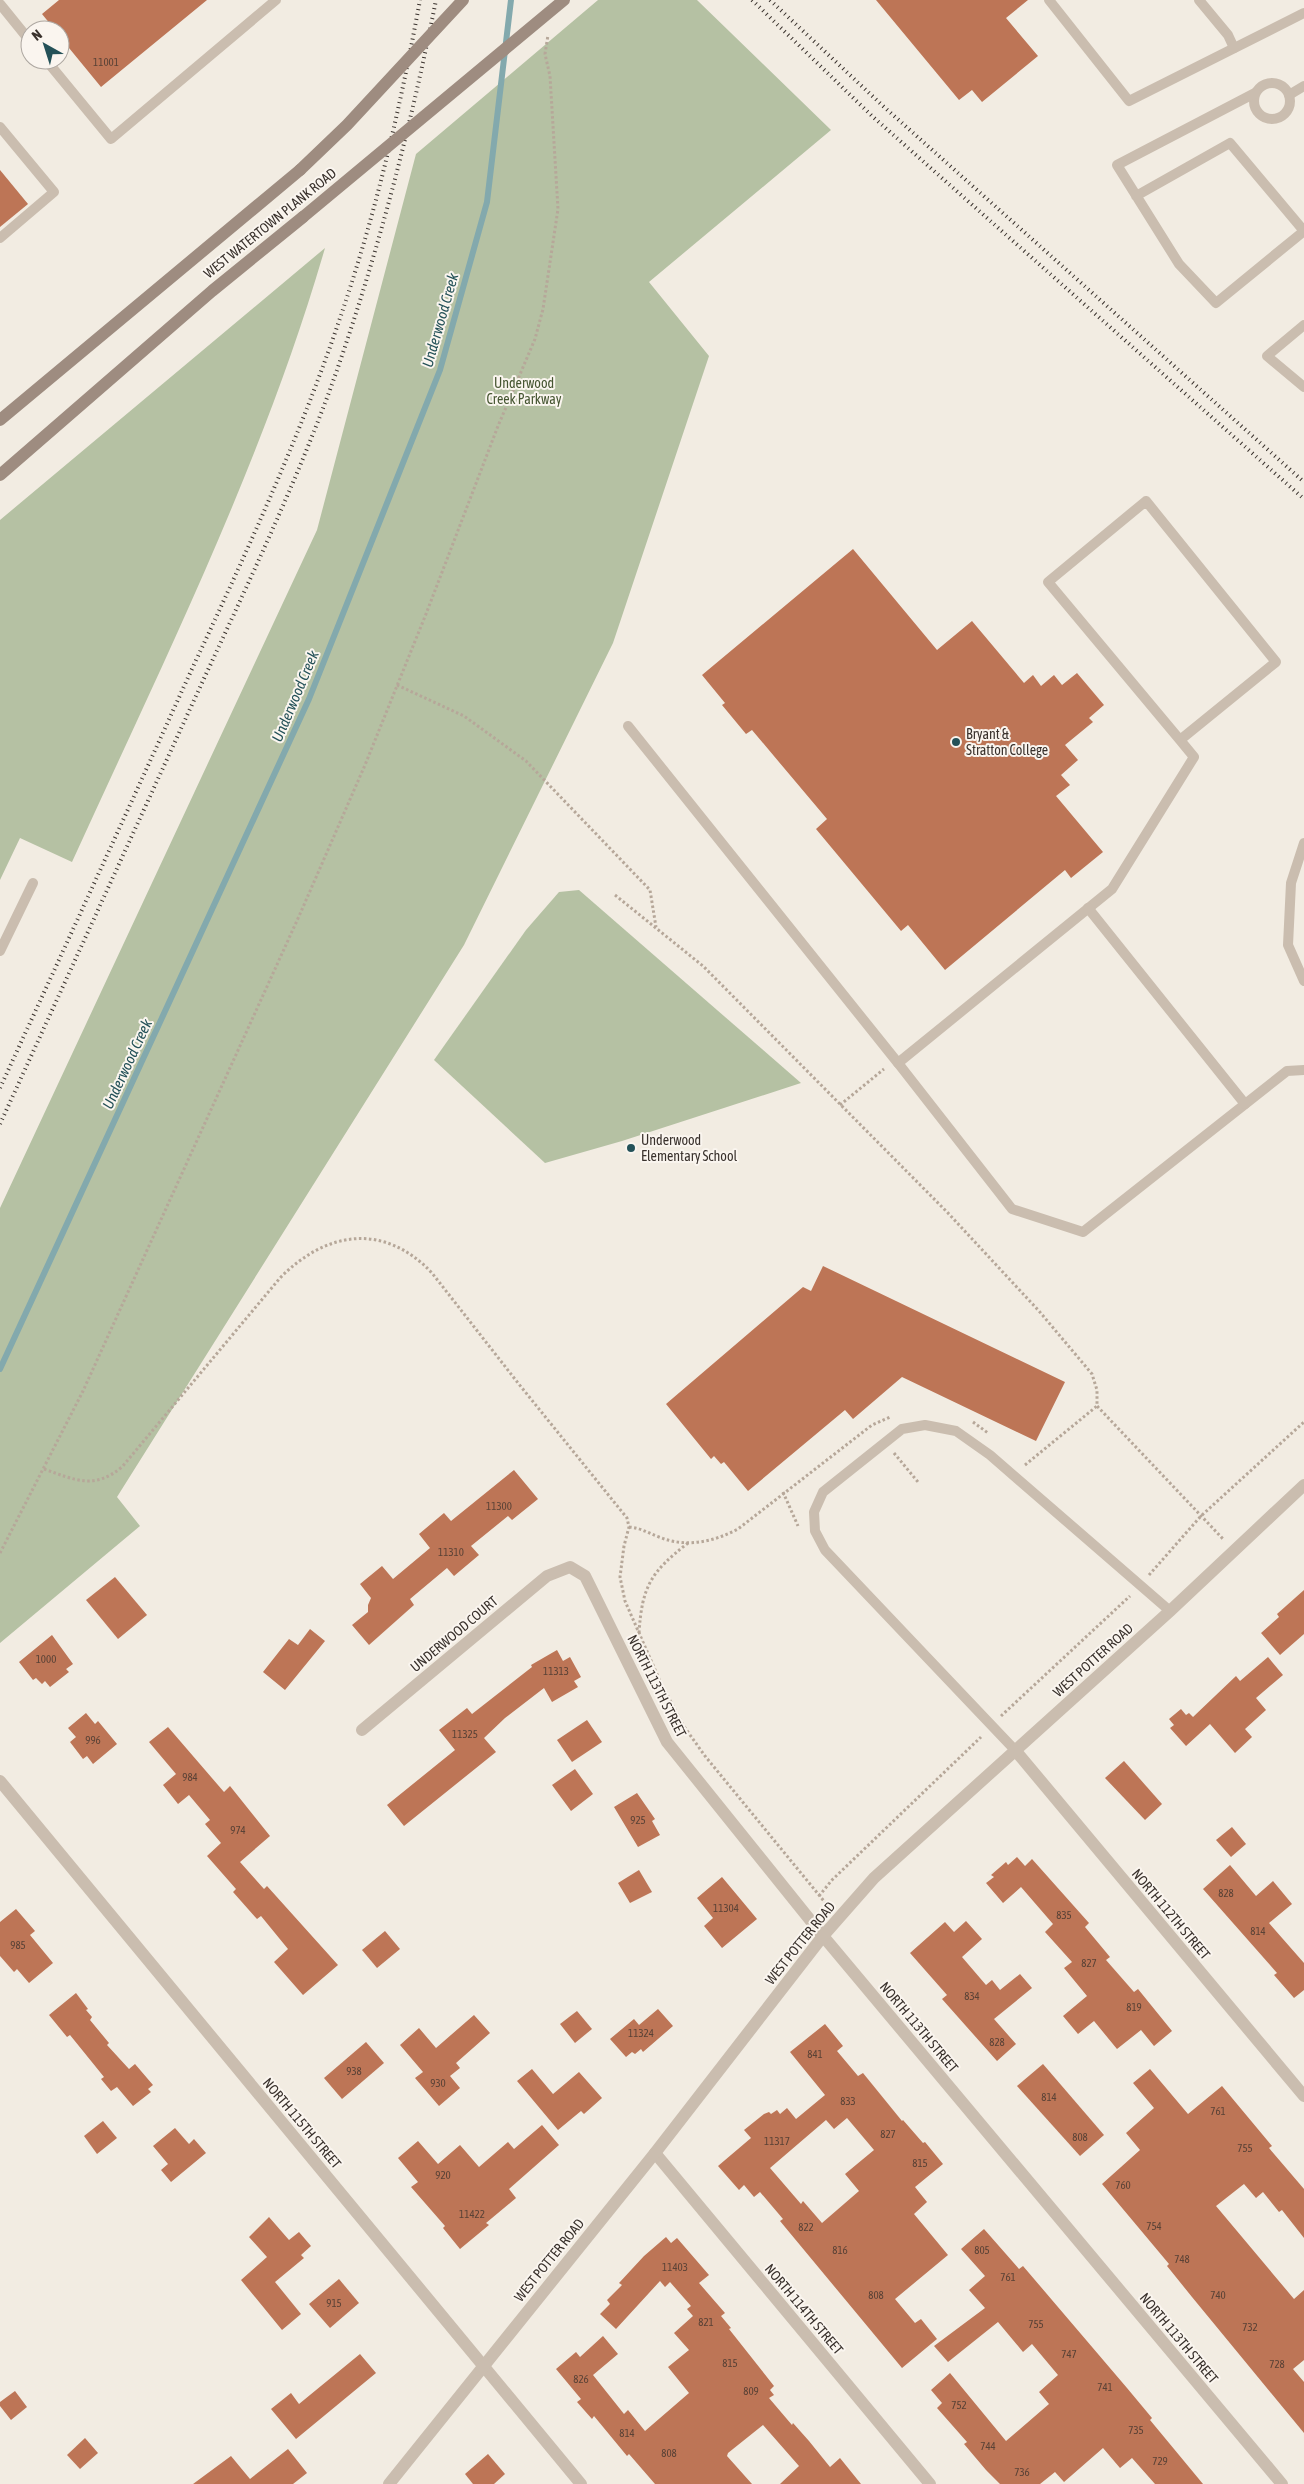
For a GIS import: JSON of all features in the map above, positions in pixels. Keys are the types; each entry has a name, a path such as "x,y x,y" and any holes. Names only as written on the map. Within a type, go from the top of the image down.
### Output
{"street":[{"name":"WEST WATERTOWN PLANK ROAD","path":"0,420 300,170 348,125 463,0"},
{"name":"WEST WATERTOWN PLANK ROAD","path":"0,475 212,291 564,0"},
{"name":"WEST POTTER ROAD","path":"389,2484 655,2153 823,1936 874,1878 1170,1611 1304,1485"},
{"name":"UNDERWOOD COURT","path":"362,1730 547,1576 570,1567"},
{"name":"NORTH 113TH STREET","path":"570,1567 585,1576 667,1742 823,1936 1282,2484"},
{"name":"NORTH 112TH STREET","path":"1015,1750 1304,2096"},
{"name":"NORTH 115TH STREET","path":"0,1781 581,2484"},
{"name":"NORTH 114TH STREET","path":"655,2153 930,2484"}],"lane":[{"path":"54,70 111,139 276,0"},
{"path":"1049,0 1129,101 1304,13"},
{"path":"1199,0 1228,34 1234,48"},
{"path":"0,4 20,29"},
{"path":"1136,196 1230,143 1304,231 1216,303 1179,264 1136,196 1117,165 1255,93 1264,84 1281,85 1289,95 1289,106 1282,116 1271,120 1260,115 1254,105 1255,93"},
{"path":"1289,95 1304,86"},
{"path":"1252,123 1260,115"},
{"path":"0,127 54,192 0,238"},
{"path":"1304,326 1267,356 1304,387"},
{"path":"896,1061 1112,888 1194,757 1048,582 1146,501 1276,662 1180,740"},
{"path":"628,726 1012,1209 1082,1232 1287,1071 1304,1070"},
{"path":"1304,843 1291,883 1288,945 1304,981"},
{"path":"0,951 32,883"},
{"path":"1088,908 1245,1104"},
{"path":"1015,1750 825,1550 814,1531 814,1512 822,1492 902,1429 925,1425 956,1431 990,1455 1170,1611"}],"path":[{"path":"0,1553 83,1391 300,914 397,685 498,426 535,339 543,309 558,209 552,95 545,54 549,27"},
{"path":"397,685 464,716 526,761 650,890 656,928"},
{"path":"615,895 703,966 948,1214 1039,1312 1092,1374 1097,1390 1097,1406 1234,1550"},
{"path":"840,1105 896,1061"},
{"path":"44,1469 88,1481 100,1481 111,1476 137,1451 280,1278 303,1257 327,1244 344,1240 368,1240 389,1243 409,1252 432,1272 518,1384 627,1518 629,1527 620,1576 625,1601 683,1725 705,1756 820,1896 832,1880 992,1725 1102,1625 1201,1516 1304,1422"},
{"path":"639,1634 640,1606 646,1587 658,1569 689,1543"}],"green space":[{"name":"Underwood Creek Parkway","path":"598,0 697,0 831,130 649,282 709,356 613,643 464,945 117,1497 140,1526 0,1643 0,1208 317,530 416,154"},
{"path":"325,248 300,328 242,483 210,560 72,862 20,838 0,880 0,520"},
{"path":"579,890 801,1083 622,1141 545,1163 434,1060 526,930 559,892"}],"building":[{"path":"59,0 207,0 101,87 70,49 70,20 47,20 42,14"},
{"path":"876,0 1028,0 1006,18 1038,56 982,102 972,90 959,100"},
{"path":"0,170 28,204 0,227"},
{"path":"853,549 937,650 972,621 1024,683 1033,675 1041,686 1054,675 1062,685 1077,673 1104,705 1089,718 1093,722 1065,745 1078,760 1061,775 1070,785 1056,796 1103,852 1071,878 1065,870 945,970 908,925 901,931 816,829 827,819 752,730 746,734 722,705 725,703 702,675"},
{"path":"823,1266 1065,1382 1036,1441 902,1377 853,1419 845,1410 748,1491 724,1462 721,1464 714,1456 711,1459 666,1404 803,1287 811,1291"},
{"path":"514,1470 538,1499 512,1520 508,1516 471,1546 479,1555 454,1576 447,1568 410,1599 414,1605 369,1645 352,1625 368,1612 371,1598 360,1584 382,1566 393,1579 430,1548 419,1534 444,1513 451,1521"},
{"path":"115,1577 147,1615 118,1639 86,1600"},
{"path":"1304,1590 1304,1634 1280,1655 1261,1633 1279,1617 1277,1614"},
{"path":"310,1629 325,1641 285,1690 263,1672 289,1639 298,1645"},
{"path":"52,1635 73,1664 66,1669 69,1672 50,1687 45,1681 42,1684 36,1678 33,1680 19,1662"},
{"path":"557,1650 563,1661 570,1657 581,1677 574,1681 578,1687 552,1702 544,1688 505,1718 484,1738 496,1752 404,1826 387,1805 455,1750 439,1730 467,1708 472,1714 532,1667 531,1665"},
{"path":"1268,1657 1283,1675 1256,1698 1266,1710 1245,1729 1252,1737 1235,1753 1210,1724 1186,1746 1170,1728 1174,1725 1169,1719 1181,1709 1186,1715 1189,1713 1193,1717 1236,1676 1240,1681"},
{"path":"86,1713 95,1724 98,1721 117,1744 93,1764 87,1756 83,1759 70,1742 76,1737 68,1728"},
{"path":"587,1720 602,1742 572,1762 557,1740"},
{"path":"168,1727 224,1792 230,1786 270,1836 240,1862 264,1889 267,1886 338,1965 303,1995 274,1962 288,1949 261,1916 257,1919 233,1892 236,1889 207,1856 221,1843 205,1824 210,1820 189,1795 178,1804 163,1785 176,1774 149,1742"},
{"path":"1124,1761 1162,1804 1145,1820 1105,1778"},
{"path":"575,1769 593,1794 571,1811 552,1785"},
{"path":"637,1793 655,1819 652,1821 660,1835 638,1847 614,1807"},
{"path":"1232,1827 1246,1844 1231,1857 1216,1840"},
{"path":"1017,1857 1025,1866 1032,1859 1089,1923 1085,1927 1110,1957 1106,1960 1134,1992 1138,1989 1172,2031 1154,2046 1141,2030 1117,2049 1094,2021 1078,2034 1063,2016 1087,1996 1064,1968 1072,1962 1045,1932 1053,1924 1021,1887 1003,1903 986,1883 994,1877 991,1875 1006,1862 1008,1865"},
{"path":"1230,1865 1256,1896 1273,1881 1292,1904 1269,1923 1304,1963 1304,1990 1294,1998 1274,1975 1277,1973 1203,1889"},
{"path":"639,1870 652,1892 630,1903 618,1883"},
{"path":"722,1877 757,1919 722,1948 704,1926 713,1918 697,1898"},
{"path":"16,1909 35,1931 30,1935 53,1963 29,1983 17,1969 14,1972 0,1956 0,1922"},
{"path":"966,1921 982,1939 962,1957 986,1985 992,1980 1000,1990 1020,1974 1032,1988 994,2019 1016,2044 997,2061 942,1999 947,1995 910,1953 945,1922 954,1932"},
{"path":"385,1931 400,1949 377,1968 362,1950"},
{"path":"76,1993 88,2009 86,2010 92,2017 90,2020 109,2043 107,2045 129,2069 135,2064 153,2085 148,2089 151,2092 133,2106 117,2087 111,2091 101,2079 104,2077 70,2035 67,2037 49,2015"},
{"path":"658,2009 673,2026 643,2052 641,2049 635,2054 632,2052 626,2057 610,2039 634,2019 639,2025"},
{"path":"577,2011 592,2029 575,2043 560,2024"},
{"path":"474,2015 490,2033 456,2063 460,2068 450,2076 460,2088 439,2106 415,2078 423,2072 400,2045 419,2028 436,2048"},
{"path":"825,2024 843,2046 837,2051 858,2076 863,2073 902,2121 923,2143 925,2142 943,2164 915,2187 927,2202 914,2214 948,2255 895,2299 915,2323 921,2319 937,2339 902,2368 780,2221 783,2219 760,2192 754,2197 744,2185 739,2190 718,2166 751,2138 744,2130 764,2114 769,2112 771,2114 777,2110 780,2114 787,2108 796,2119 825,2095 790,2052","holes":["847,2118 874,2150 845,2174 859,2191 822,2223 803,2201 801,2204 770,2168 826,2120 834,2129"]},
{"path":"366,2042 384,2063 342,2099 324,2078"},
{"path":"1043,2064 1104,2135 1080,2156 1017,2086"},
{"path":"532,2069 553,2094 579,2072 602,2098 584,2114 581,2111 558,2130 517,2081"},
{"path":"1150,2069 1188,2114 1222,2086 1272,2146 1269,2148 1304,2189 1304,2238 1282,2210 1279,2212 1263,2192 1256,2198 1244,2184 1216,2206 1294,2299 1304,2290 1304,2360 1293,2369 1304,2382 1304,2433 1167,2266 1169,2264 1102,2184 1140,2150 1126,2133 1154,2108 1133,2083"},
{"path":"103,2121 117,2138 97,2154 84,2136"},
{"path":"542,2125 559,2145 509,2189 516,2198 486,2223 489,2225 460,2249 443,2228 445,2226 411,2187 418,2182 398,2158 418,2141 438,2164 460,2145 479,2167 508,2142 514,2149"},
{"path":"175,2128 189,2144 194,2139 206,2153 171,2182 161,2170 168,2164 153,2146"},
{"path":"269,2217 289,2240 299,2232 311,2246 301,2255 304,2258 275,2282 301,2314 282,2330 241,2280 267,2257 249,2237"},
{"path":"984,2229 1019,2269 1023,2266 1152,2418 1150,2420 1203,2484 1155,2484 1132,2458 1120,2468 1103,2448 1064,2482 1055,2472 1040,2484 1000,2484 986,2470 964,2444 967,2442 937,2408 942,2403 931,2390 950,2373 1006,2441 1049,2404 1039,2392 1058,2375 1032,2344 1023,2352 998,2322 948,2362 934,2346 985,2308 969,2290 985,2276 961,2249"},
{"path":"666,2237 671,2243 677,2238 709,2275 699,2283 725,2313 721,2316 731,2328 729,2329 774,2386 770,2390 774,2395 769,2398 830,2467 840,2458 861,2484 780,2484 799,2466 763,2425 728,2453 727,2456 752,2484 655,2484 629,2454 627,2456 594,2416 592,2419 577,2402 581,2399 556,2369 576,2352 580,2357 603,2336 618,2354 593,2375 624,2414 628,2410 645,2431 689,2393 668,2367 689,2350 674,2333 693,2316 687,2309 691,2306 670,2282 665,2287 660,2281 616,2329 600,2314 610,2304 607,2300 622,2285 619,2283 644,2256"},
{"path":"339,2279 359,2303 330,2328 309,2304"},
{"path":"360,2354 376,2373 296,2439 271,2409 291,2393 299,2404"},
{"path":"15,2391 27,2407 11,2420 0,2406 0,2402"},
{"path":"85,2438 98,2453 80,2469 67,2455"},
{"path":"288,2449 307,2473 293,2484 193,2484 231,2456 250,2479"},
{"path":"488,2454 505,2474 494,2484 473,2484 465,2474"}],"waterway":[{"name":"Underwood Creek","path":"0,1369 309,699 440,370 487,202 511,0"}],"railway":[{"path":"0,1088 255,531 315,388 333,340 371,219 398,110 420,0"},
{"path":"0,1124 266,544 316,427 363,292 391,195 415,98 436,0"},
{"path":"752,0 872,116 1304,499"},
{"path":"770,0 883,106 1304,482"}],"place":[{"name":"Bryant & Stratton College","path":"956,742"},
{"name":"Underwood Elementary School","path":"631,1148"}]}
